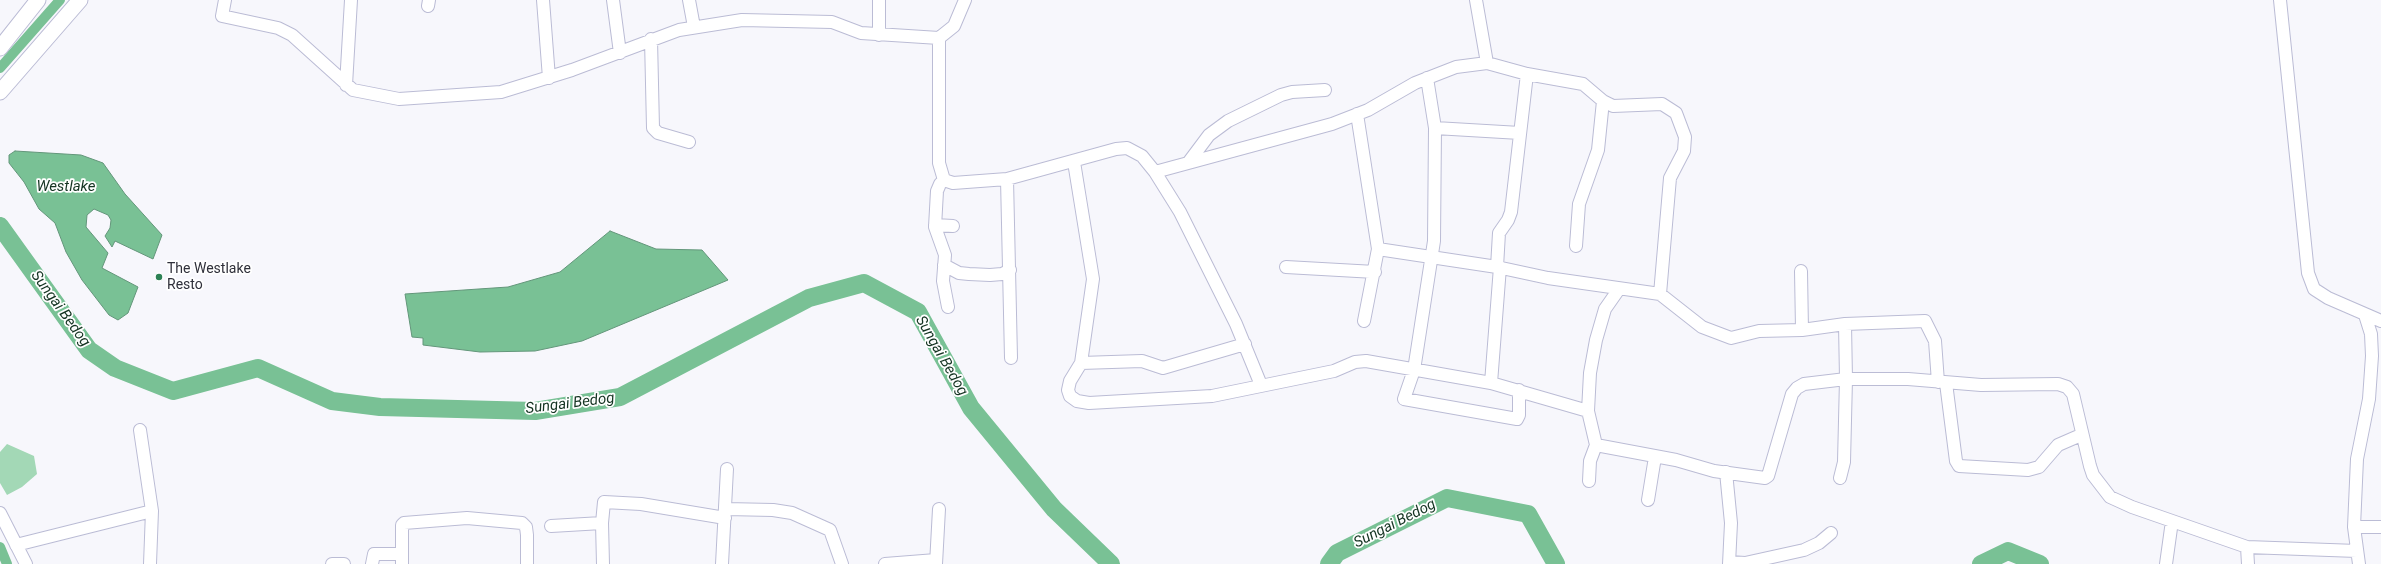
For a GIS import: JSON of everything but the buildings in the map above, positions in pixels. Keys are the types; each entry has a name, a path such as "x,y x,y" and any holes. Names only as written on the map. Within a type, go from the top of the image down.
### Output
{"street":[{"path":"0,48 38,0"},
{"path":"0,92 80,0"},
{"path":"225,0 222,16 278,28 292,35 353,90 399,99 501,92 549,78 620,53 651,39 694,27 742,20 799,20 832,22 861,33 939,38 954,26 965,0"},
{"path":"346,85 351,0"},
{"path":"543,0 549,78"},
{"path":"613,0 620,53"},
{"path":"689,0 694,27"},
{"path":"879,35 880,0"},
{"path":"1476,0 1488,63"},
{"path":"2280,0 2308,273 2314,289 2328,298 2381,321"},
{"path":"939,38 939,162 944,180"},
{"path":"651,39 653,128 658,133 689,142"},
{"path":"1155,172 1310,131 1357,114 1415,83 1456,68 1488,63 1526,74 1583,84 1603,101 1613,106 1662,104 1676,113 1682,125 1685,137 1684,151 1670,178 1660,294"},
{"path":"1491,383 1499,267 1499,233 1508,220 1511,212 1526,74"},
{"path":"1427,78 1435,128 1434,241 1414,370 1404,398 1517,419 1520,415 1518,390"},
{"path":"1188,163 1209,136 1228,122 1281,95 1292,92 1325,90"},
{"path":"1576,246 1579,204 1598,150 1603,101"},
{"path":"1357,114 1378,249 1364,321"},
{"path":"1435,128 1520,133"},
{"path":"944,180 954,183 973,183 1007,179 1074,162 1116,149 1127,148 1142,156 1155,172 1180,212 1245,344 1261,385"},
{"path":"1074,162 1093,279 1081,363 1070,380 1068,390 1073,398 1090,403 1212,396 1261,385 1334,372 1355,362 1366,361 1491,383 1588,411"},
{"path":"1007,179 1011,358"},
{"path":"944,180 940,184 937,191 935,224 945,256 943,281 948,307"},
{"path":"935,224 953,226"},
{"path":"1378,249 1404,251 1432,258 1499,267 1548,278 1660,294 1702,327 1731,338 1759,331 1802,330 1845,324 1925,321 1935,340 1956,461 1959,466 2028,470 2039,467 2058,445 2081,435"},
{"path":"944,265 952,271 969,274 1002,274 1010,270"},
{"path":"1286,268 1374,272"},
{"path":"1802,271 1802,330"},
{"path":"1589,481 1590,461 1596,445 1588,411 1590,373 1596,340 1605,309 1619,289"},
{"path":"2359,564 2354,527 2357,460 2369,399 2372,356 2371,334 2365,315"},
{"path":"1840,478 1844,462 1846,378 1845,324"},
{"path":"1081,363 1142,361 1163,368 1245,344"},
{"path":"1596,445 1761,478 1768,476 1792,394 1797,388 1804,384 1846,378 1908,379 1942,383 2037,384 2067,387 2073,394 2081,435 2093,475 2110,497 2172,521 2247,547 2357,551"},
{"path":"140,430 152,511 150,564"},
{"path":"1648,500 1655,457"},
{"path":"722,564 728,469"},
{"path":"1726,472 1731,523 1730,563 1745,562 1804,550 1819,544 1831,533"},
{"path":"603,564 602,505 604,502 609,500 725,514 773,510 792,513 830,530 842,564"},
{"path":"885,564 936,562 939,509"},
{"path":"16,545 152,511"},
{"path":"0,513 26,564"},
{"path":"372,564 374,554 402,559 402,525 404,523 467,518 522,523 526,527 527,535 527,564"},
{"path":"2166,564 2172,521"},
{"path":"551,526 602,523"},
{"path":"2354,527 2381,527"},
{"path":"2247,547 2248,564"},
{"path":"332,564 344,564"}],"shaded area":[{"path":"7,444 34,456 37,474 22,487 7,495 0,483 0,452"}],"water":[{"name":"Westlake","path":"15,151 81,155 103,163 125,194 162,235 153,259 115,241 112,247 105,236 110,228 111,220 108,215 94,209 87,215 86,227 108,253 102,268 138,287 128,313 118,320 109,315 82,280 66,252 55,223 39,209 24,182 9,163 9,155"},
{"path":"610,231 656,249 702,250 728,280 582,341 535,351 480,352 423,345 423,338 412,337 405,294 508,287 560,272"}],"waterway":[{"path":"0,68 60,0"},
{"name":"Sungai Bedog","path":"0,226 89,350 115,368 173,391 258,368 332,401 380,407 535,411 620,397 809,298 864,283 918,312 971,408 1054,509 1111,564"},
{"name":"Sungai Bedog","path":"1329,564 1337,553 1447,498 1528,514 1556,564"},
{"path":"0,547 7,564"},
{"name":"Sungai Bedog","path":"1981,564 2008,551 2040,564"}],"place":[{"name":"The Westlake Resto","path":"159,277"}]}
